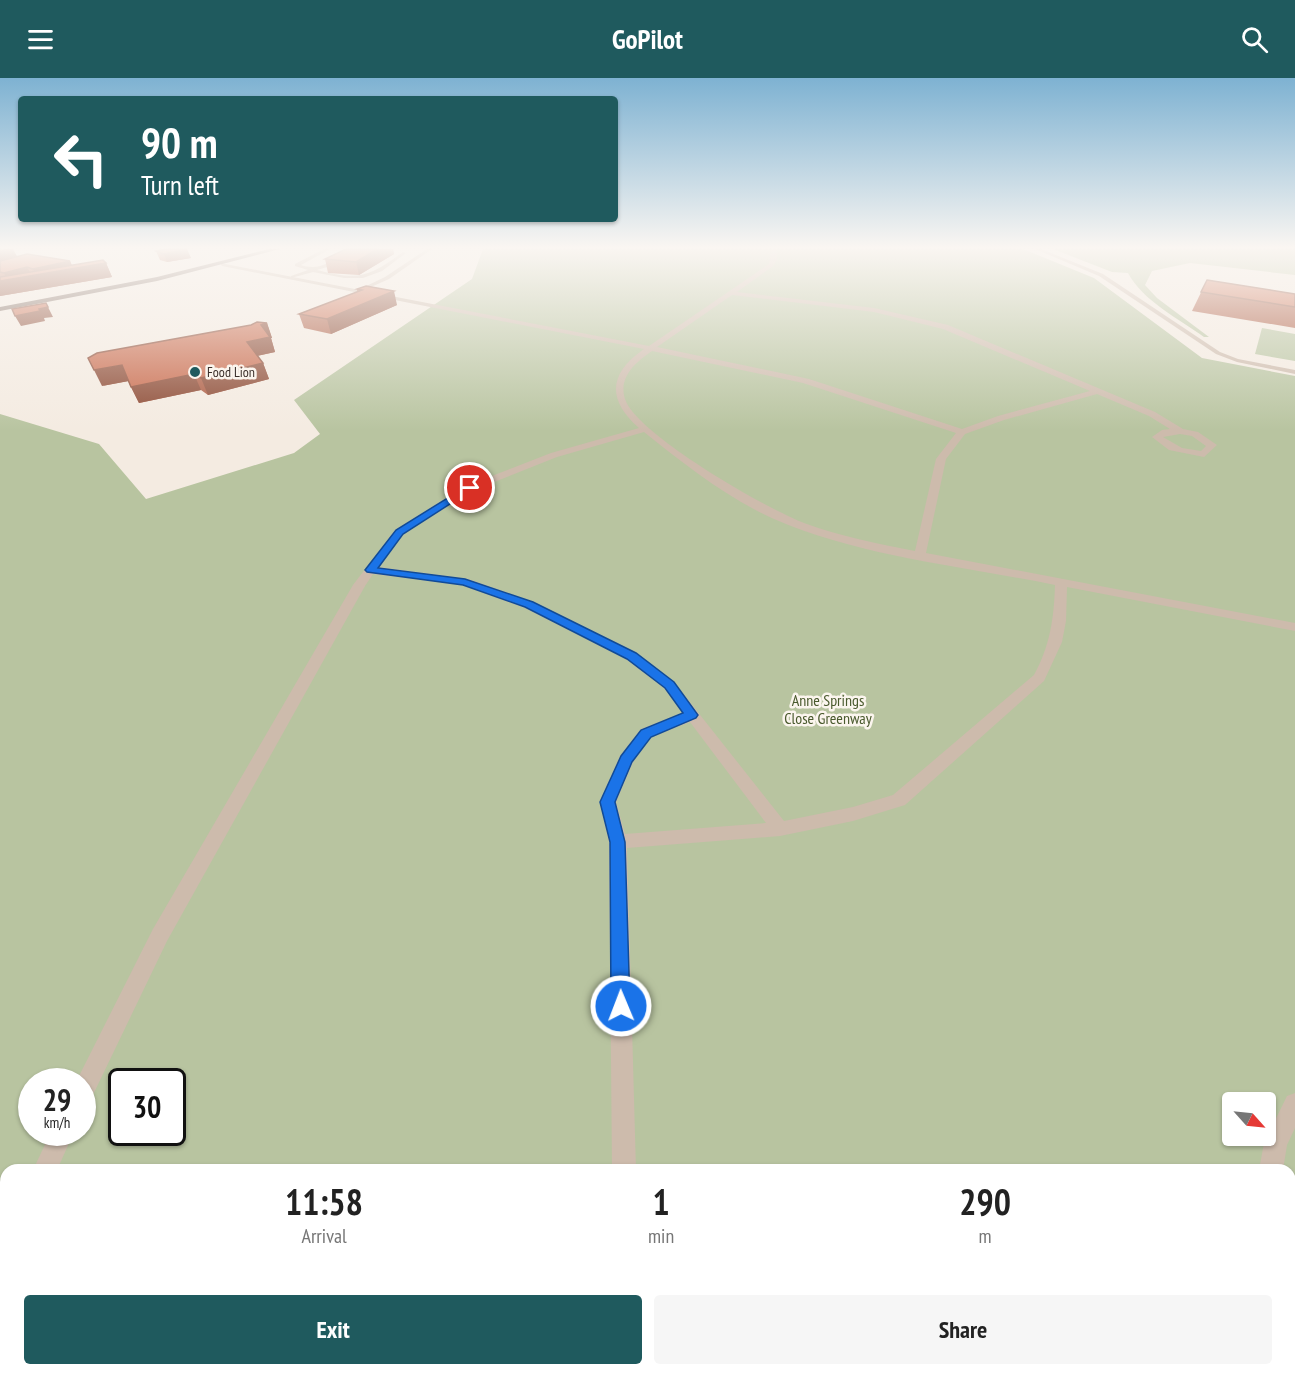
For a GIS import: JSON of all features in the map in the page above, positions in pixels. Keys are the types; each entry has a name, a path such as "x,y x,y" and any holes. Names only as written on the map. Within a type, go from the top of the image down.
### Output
{"street":[{"path":"456,310 806,381 962,432"},
{"path":"708,310 627,366 618,387 622,405 635,421 742,498 776,516 825,534 1061,583 1295,627"},
{"path":"870,310 945,327 1152,414 1180,431 1194,434 1212,445 1204,454 1186,453 1164,445 1157,438 1165,432 1180,431"},
{"path":"920,555 941,459 962,432 1001,418 1099,391"},
{"path":"94,1068 159,935 359,585 399,532 470,488 554,455 646,429"},
{"path":"370,570 465,582 529,605 631,656 669,685 750,787 780,829"},
{"path":"618,842 780,829 853,814 899,800 1039,678 1053,653 1060,627 1061,583"},
{"path":"624,1164 618,842 608,802 626,760 646,733 692,715"},
{"path":"1272,1164 1276,1143 1295,1104"},
{"path":"48,1164 56,1146"}],"lane":[{"path":"1154,310 1218,353 1237,360 1295,372"}],"green space":[{"name":"Anne Springs Close Greenway","path":"427,310 1137,310 1202,358 1295,376 1295,1164 0,1164 0,414 99,444 146,499 294,453 320,434 294,400"},
{"path":"1164,310 1172,310 1209,337 1204,337"},
{"path":"1262,328 1295,334 1295,361 1255,354"}],"building":[{"path":"12,310 40,311 15,316"},
{"path":"311,310 350,310 327,319 299,314"},
{"path":"257,322 267,323 261,325 270,337 247,342 263,363 201,378 194,374 131,387 122,365 94,370 88,358 97,353 251,325"}],"place":[{"name":"Food Lion","path":"195,372"}],"route":[{"path":"470,488 399,532 370,570 465,582 529,605 631,656 669,685 692,715 646,733 626,760 608,802 618,842 621,1006"}]}
